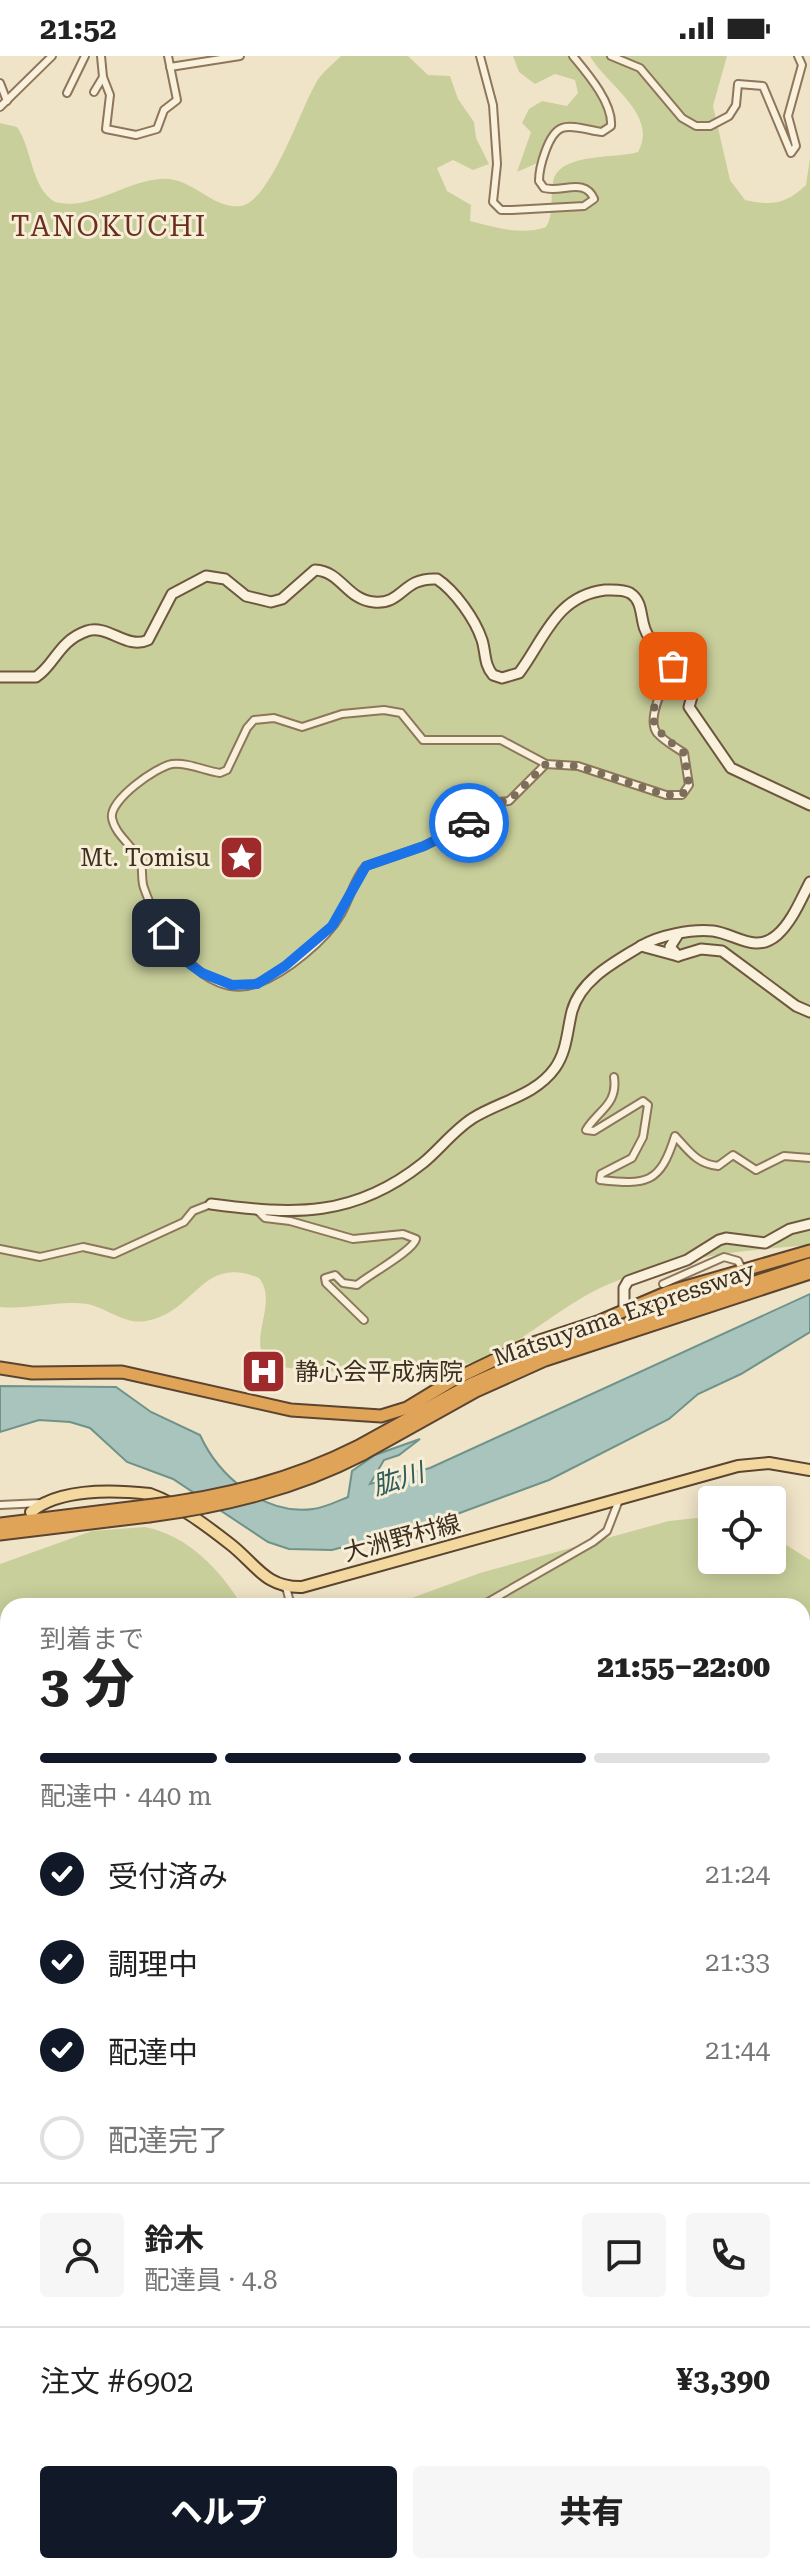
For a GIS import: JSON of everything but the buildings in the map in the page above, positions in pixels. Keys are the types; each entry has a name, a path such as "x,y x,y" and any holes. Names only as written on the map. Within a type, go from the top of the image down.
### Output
{"highway":[{"path":"0,1368 32,1373 122,1372 291,1410 381,1416 407,1408 453,1380 524,1346 668,1292 810,1251"},
{"name":"Matsuyama Expressway","path":"0,1534 267,1494 317,1476 471,1384 543,1352 810,1264"},
{"name":"Matsuyama Expressway","path":"360,1451 476,1391 545,1360 810,1273"},
{"name":"Matsuyama Expressway","path":"0,1524 148,1511"}],"main road":[{"name":"大洲野村線","path":"286,1587 302,1587 754,1463 810,1470"},
{"path":"31,1512 42,1503 66,1496 150,1494 163,1499 230,1543 267,1580 286,1587"}],"street":[{"path":"0,107 52,56"},
{"path":"67,93 85,56"},
{"path":"101,56 103,77 110,95 106,129 136,135 157,129 164,110 177,100 168,56"},
{"path":"170,67 240,56"},
{"path":"480,56 493,105 497,164 493,202 501,210 512,210 584,206 594,199 591,191 583,187 552,190 544,188 539,181 552,138 561,128 602,132 611,126 603,100 573,56"},
{"path":"611,56 640,68 682,118 696,126 710,126 729,116 736,105 738,84 763,86 791,153 796,146 788,116 802,65 798,56"},
{"path":"94,92 103,77"},
{"path":"0,83 7,101"},
{"path":"0,677 36,677 59,648 88,631 105,632 132,642 148,640 172,594 206,576 225,579 246,596 271,602 282,599 315,570 333,574 349,593 372,602 394,599 411,582 437,579 447,585 476,626 488,669 502,678 519,673 566,603 598,591 615,589 630,593 639,603 646,632 652,639 691,657 697,666 689,698 692,716 727,764 810,805"},
{"path":"546,764 509,801 489,803 477,820 424,846 366,866 332,926 285,966 249,986 218,981 202,973 171,942 144,889 141,864 112,821 112,812 120,799 158,770 172,764 220,773 227,770 247,728 263,718 302,727 342,714 397,711 423,740 501,740 546,764 578,766 666,795 682,795 689,785 684,753 657,733 652,724 653,712 680,653"},
{"path":"0,1249 40,1257 83,1247 114,1254 184,1222 193,1211 211,1204 258,1211 314,1212 337,1208 384,1190 426,1161 467,1122 534,1089 561,1058 581,990 641,946 706,931 752,944 771,940 787,924 810,882"},
{"path":"677,936 670,947 678,956"},
{"path":"641,946 678,956 701,949 722,951 796,1006 810,1012"},
{"path":"614,1077 615,1095 586,1130 594,1131 643,1101 648,1105 647,1124 632,1158 601,1174 600,1180 640,1183 654,1177 663,1168 675,1136 695,1159 708,1165 718,1166 733,1155 756,1170 784,1156 810,1158"},
{"path":"258,1211 265,1218 290,1221 353,1239 403,1234 416,1239 412,1249 379,1266 357,1285 343,1283 335,1275 325,1278 326,1283 364,1320"},
{"path":"624,1310 624,1288 628,1281 687,1260 719,1240 765,1243 790,1229 810,1224"},
{"path":"663,1284 724,1257 738,1261 743,1271"},
{"path":"495,1598 607,1531 620,1498"},
{"path":"0,1505 42,1503"},
{"path":"286,1587 289,1598"}],"green space":[{"path":"341,56 408,56 428,75 450,76 458,99 474,122 476,138 489,164 473,170 453,160 437,168 447,191 471,205 470,221 498,228 527,231 546,227 551,212 553,183 557,173 565,166 589,158 638,152 643,138 642,125 636,113 590,56 727,56 713,106 730,180 745,200 771,203 792,196 806,185 810,158 810,1245 735,1252 638,1273 597,1289 489,1357 444,1367 378,1372 312,1370 267,1363 260,1343 266,1298 264,1288 259,1278 240,1273 224,1273 211,1279 177,1307 163,1316 146,1321 130,1321 87,1304 0,1307 0,123 17,127 36,178 47,196 55,202 82,202 148,181 172,179 221,203 241,206 252,201 263,189 318,79"},
{"path":"513,56 573,56 608,109 609,130 567,127 558,130 544,160 517,172 531,132 522,123 529,109 542,101 567,106 578,93 575,80 555,74 535,84 519,72"},
{"path":"698,1518 698,1574 786,1574 786,1545 810,1560 810,1598 412,1598 480,1573 669,1521"},
{"path":"145,1527 160,1531 201,1556 236,1598 0,1598 0,1564 92,1531"}],"water":[{"name":"肱川","path":"810,1294 810,1332 741,1374 698,1394 669,1419 549,1480 430,1524 332,1550 289,1549 268,1542 173,1479 127,1462 90,1428 70,1422 39,1420 0,1432 0,1386 116,1387 151,1412 200,1435 218,1464 245,1490 277,1506 317,1508 348,1497 352,1471 375,1455 420,1439 399,1455 384,1460 370,1484 430,1468"}],"way so far":[{"path":"469,823 477,820 489,803 509,801 519,787 546,764 578,766 666,795 682,795 689,785 684,753 657,733 652,724 653,712 673,666"}],"place":[{"name":"Mt. Tomisu","path":"241,858"},
{"name":"静心会平成病院","path":"264,1372"}],"district":[{"name":"TANOKUCHI","path":"109,226"}],"route":[{"path":"166,933 188,963 202,973 232,985 257,984 285,966 332,926 359,873 366,866 376,860 424,846 469,823"}]}
